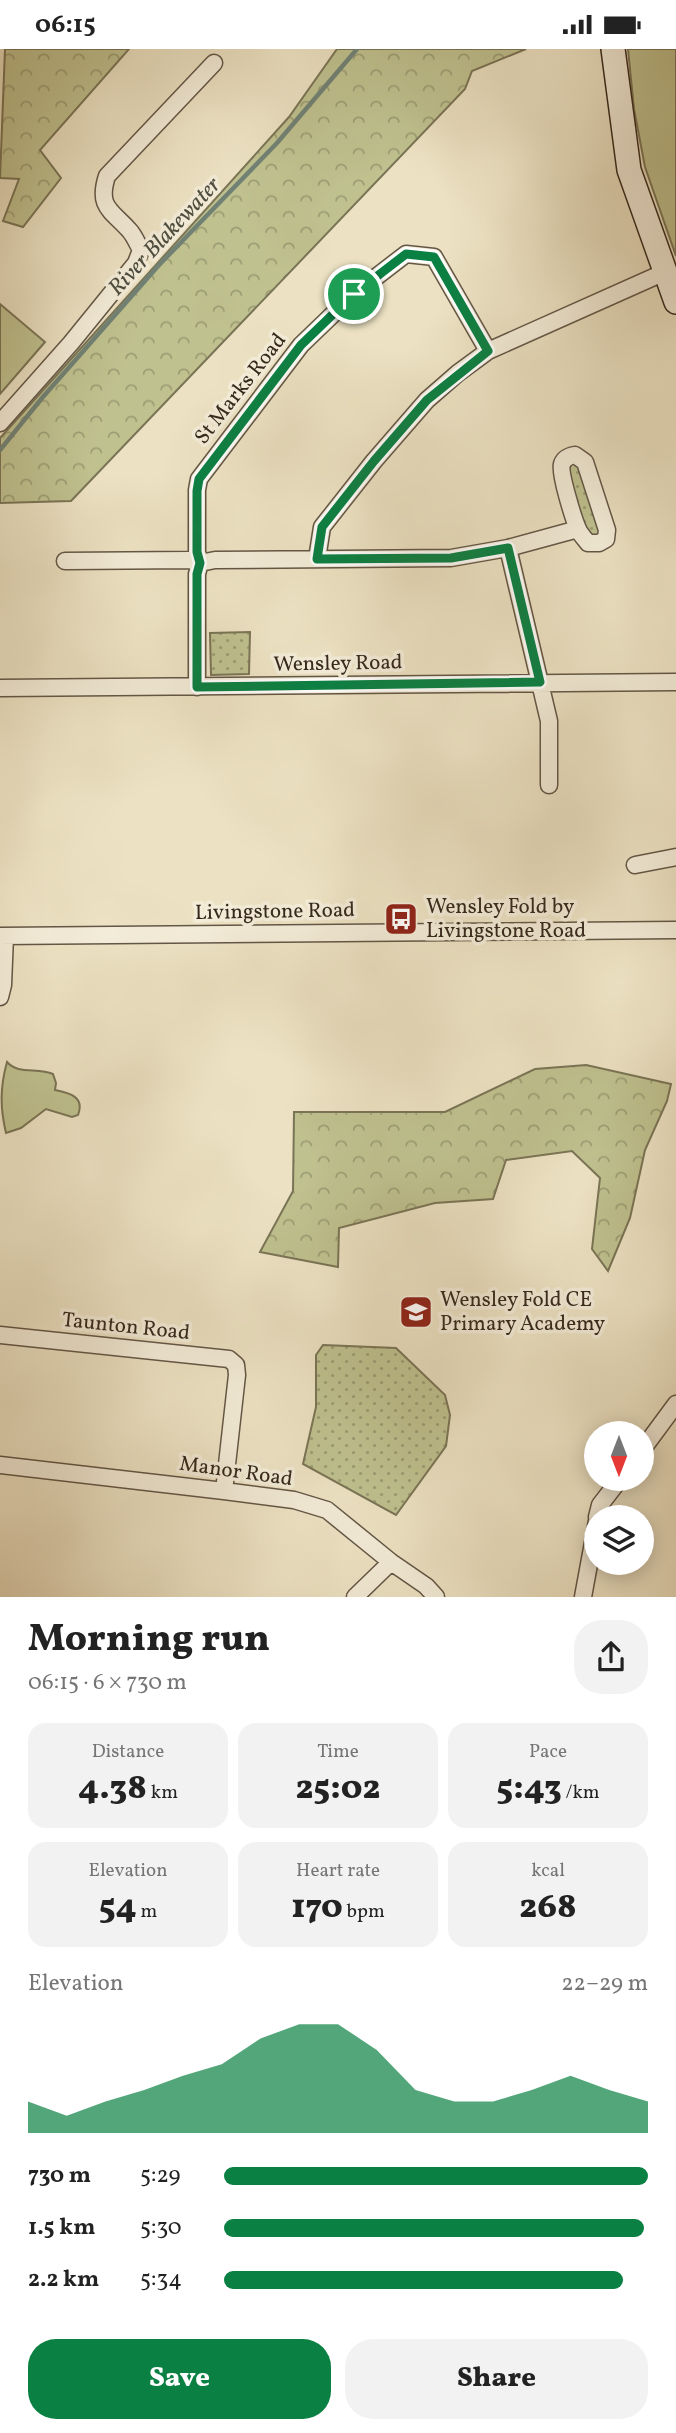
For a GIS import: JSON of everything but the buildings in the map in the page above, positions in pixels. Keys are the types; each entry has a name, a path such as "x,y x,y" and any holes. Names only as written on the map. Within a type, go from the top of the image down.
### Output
{"main road":[{"path":"613,49 629,170 676,302"}],"street":[{"path":"0,423 71,343 136,263 141,250 130,231 108,212 102,190 107,176 214,62"},
{"name":"St Marks Road","path":"197,687 199,479 301,345 354,294 406,254 434,257 488,351"},
{"path":"317,559 322,527 427,400 488,351 665,272"},
{"path":"575,455 585,462 607,536 598,543 588,543 578,530 561,466 566,458 575,455"},
{"path":"65,561 188,560 200,563 215,560 451,558 508,548 578,530"},
{"path":"508,548 549,721 549,785"},
{"name":"Wensley Road","path":"0,688 676,682"},
{"path":"635,865 676,857"},
{"name":"Livingstone Road","path":"3,936 676,930"},
{"path":"0,997 3,985 3,936"},
{"path":"0,1327 0,1338"},
{"name":"Taunton Road","path":"0,1338 229,1359 236,1365 237,1375 225,1491"},
{"path":"654,1435 674,1411"},
{"name":"Manor Road","path":"0,1465 293,1500 327,1510 395,1565 426,1586 436,1597"},
{"path":"600,1505 611,1491"},
{"path":"355,1597 395,1565"},
{"path":"583,1597 587,1575"}],"green space":[{"path":"5,49 129,49 40,150 61,178 23,227 3,221 19,179 0,178"},
{"path":"337,49 526,49 472,71 465,89 71,501 0,503 0,438 289,117"},
{"path":"628,49 676,49 676,256 645,167 634,109"},
{"path":"0,304 45,342 0,394"},
{"path":"572,463 579,464 604,533 589,539 567,473"},
{"path":"250,632 249,674 211,675 210,633"},
{"path":"7,1062 22,1070 53,1074 55,1090 71,1094 78,1100 78,1115 72,1117 46,1109 21,1128 6,1133 2,1097"},
{"path":"586,1065 671,1084 667,1101 645,1150 630,1218 608,1271 592,1249 600,1178 572,1151 506,1160 493,1199 435,1203 339,1228 338,1267 260,1252 293,1191 294,1112 445,1112 535,1069"},
{"path":"323,1345 396,1348 445,1395 450,1415 446,1446 396,1515 303,1464 316,1407 316,1355"}],"waterway":[{"name":"River Blakewater","path":"0,450 159,265 277,143 357,49"}],"place":[{"name":"Wensley Fold by Livingstone Road","path":"401,919"},
{"name":"Wensley Fold CE Primary Academy","path":"416,1312"}],"route":[{"path":"406,254 434,257 488,351 427,400 374,461 322,527 317,559 451,558 508,548 540,682 197,687 199,479 301,345 354,294 406,254"}]}
